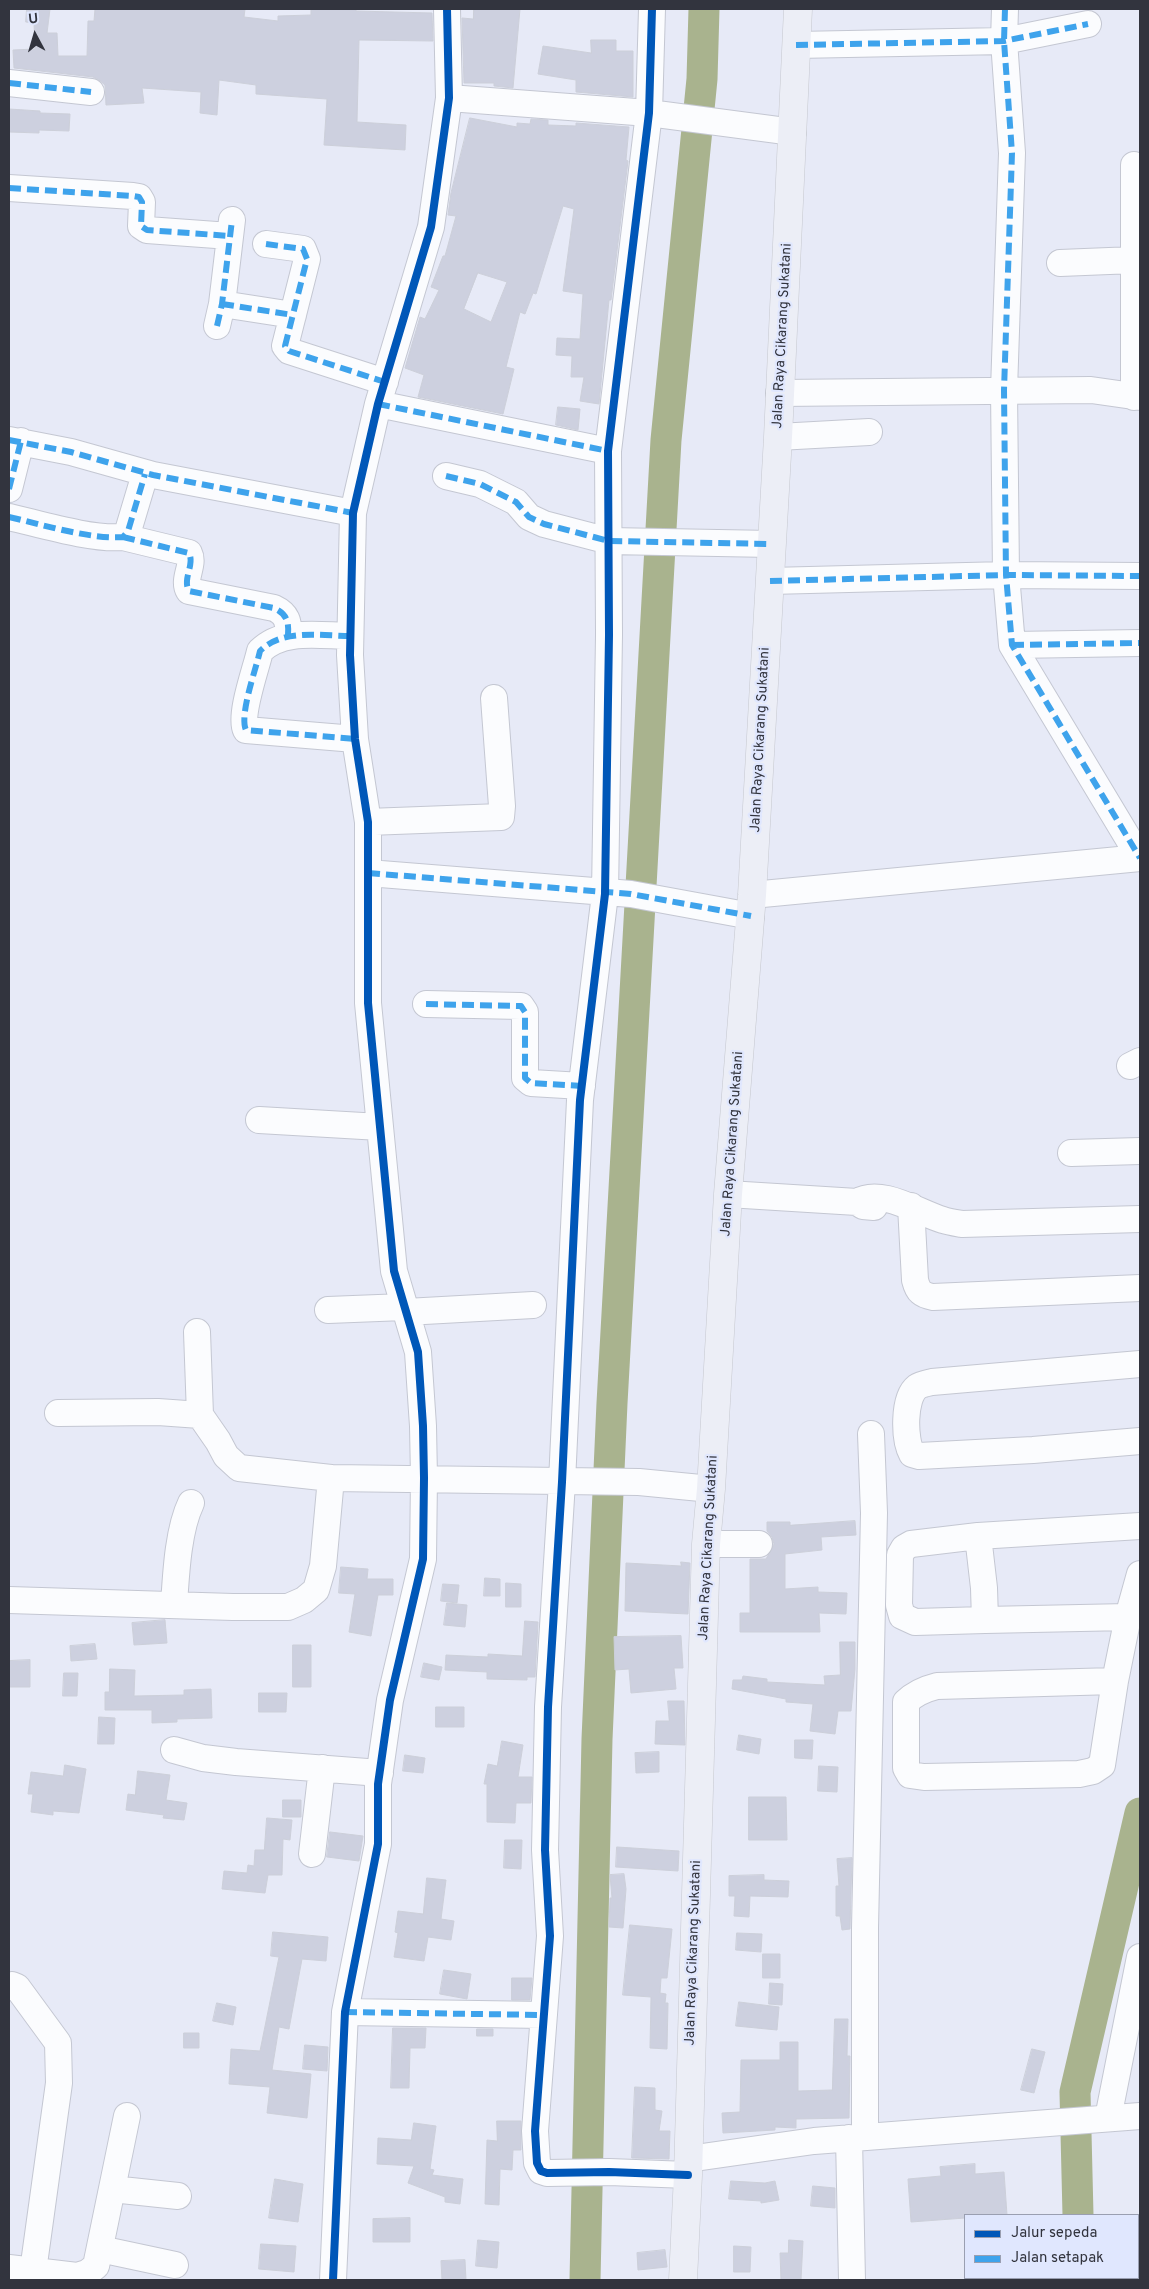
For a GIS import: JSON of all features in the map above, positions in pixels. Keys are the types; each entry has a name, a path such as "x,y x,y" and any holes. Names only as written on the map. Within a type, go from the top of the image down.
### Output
{"main road":[{"name":"Jalan Raya Cikarang Sukatani","path":"682,2280 688,2167 706,1544 711,1489 728,1194 752,906 778,437 798,9"}],"street":[{"path":"334,2280 345,2012 378,1844 380,1773 390,1700 423,1559 424,1478 418,1352 394,1271 368,1002 368,822 355,739 350,636 353,513 382,393 431,227 449,98 447,9"},
{"path":"652,9 649,113 608,451 618,894 582,1086 562,1482 548,1707 545,1850 550,1936 536,2131 537,2163 541,2171 547,2173 609,2172 688,2167 814,2141 1140,2116"},
{"path":"368,872 618,894 673,902 752,906 1140,858 1012,645 1006,575 1004,390 1012,153 1004,41 1005,9"},
{"path":"796,45 1004,41 1088,24"},
{"path":"9,83 91,92"},
{"path":"449,98 649,113 793,132"},
{"path":"779,393 1091,390 1137,397 1137,201 1134,165"},
{"path":"9,188 133,196 139,198 142,202 141,221 143,228 231,228 219,315 292,316"},
{"path":"266,244 303,249 306,253 307,259 286,346 289,352 382,393 608,451"},
{"path":"1060,263 1137,283"},
{"path":"778,437 869,432"},
{"path":"9,489 15,440 71,452 146,474 353,513"},
{"path":"123,537 128,531 146,474"},
{"path":"446,476 480,484 516,502 528,517 544,524 609,541 772,544"},
{"path":"9,517 66,530 114,538 123,537 190,553 191,561 186,584 189,591 274,608 282,612 287,619 288,635"},
{"path":"770,581 1006,575 1140,576"},
{"path":"350,636 288,635 266,645 260,651 245,710 244,725 246,730 355,739"},
{"path":"1012,645 1140,643"},
{"path":"368,822 501,816 502,806 494,698"},
{"path":"426,1004 521,1006 525,1012 525,1078 531,1082 582,1086"},
{"path":"259,1120 380,1127"},
{"path":"1070,1153 1140,1151"},
{"path":"728,1194 857,1202 863,1198 889,1199 943,1220 962,1224 1140,1219"},
{"path":"904,1205 917,1290 923,1295 933,1297 1140,1288"},
{"path":"328,1310 533,1305"},
{"path":"197,1332 200,1415 226,1456 240,1468 331,1478 639,1482 711,1489"},
{"path":"1140,1364 932,1382 918,1386 910,1396 907,1409 908,1447 912,1454 919,1456 1034,1450 1140,1441"},
{"path":"58,1413 128,1411 200,1415"},
{"path":"852,2280 865,1928 874,1513 871,1434"},
{"path":"9,1600 271,1608 288,1606 304,1600 316,1590 323,1566 331,1478"},
{"path":"174,1605 176,1567 184,1517 191,1503"},
{"path":"1128,1617 915,1622 902,1616 899,1605 900,1555 904,1548 911,1544 978,1536 1140,1526"},
{"path":"978,1536 984,1588 985,1620"},
{"path":"706,1544 759,1544"},
{"path":"1115,1680 937,1686 927,1689 914,1695 906,1702 906,1768 910,1775 924,1777 1079,1774 1093,1771 1102,1765 1115,1680 1128,1617 1140,1574"},
{"path":"174,1750 203,1758 380,1773"},
{"path":"312,1854 322,1768"},
{"path":"1099,2118 1140,1957"},
{"path":"9,1987 12,1985 17,1988 58,2043 59,2055 59,2083 21,2269 77,2276 86,2273 96,2266 127,2116"},
{"path":"345,2012 544,2015"},
{"path":"112,2189 178,2196"},
{"path":"100,2249 175,2265"}],"building":[{"path":"27,9 50,9 47,33 57,33 58,56 87,56 88,21 94,21 95,9 245,9 244,17 278,21 278,16 311,15 311,9 432,13 433,41 359,40 357,122 406,125 405,150 324,145 327,99 256,94 256,85 219,80 217,115 200,113 201,92 142,88 144,103 106,105 105,85 93,77 14,68 13,50 35,49 34,23 26,22"},
{"path":"474,9 520,9 513,88 494,86 494,83 464,83 462,18 473,19"},
{"path":"591,40 616,40 616,51 633,51 633,97 576,92 576,80 538,74 543,46 591,53"},
{"path":"9,109 70,114 69,131 9,132"},
{"path":"470,118 517,127 517,123 530,124 531,119 548,120 548,125 576,126 576,123 629,127 626,160 628,161 611,300 609,300 599,404 580,401 584,377 571,377 572,356 556,355 557,338 580,339 583,294 563,291 574,209 563,206 536,294 533,293 525,314 520,312 506,367 514,369 503,414 418,397 424,375 405,368 420,317 425,319 439,290 431,287 443,256 445,256 456,216 448,215 451,193","holes":["478,273 507,282 491,322 464,309"]},
{"path":"558,407 580,409 578,430 556,425"},
{"path":"855,1521 856,1535 821,1537 822,1550 785,1554 785,1589 818,1587 818,1592 847,1593 846,1614 819,1613 820,1632 740,1632 740,1613 750,1613 750,1559 766,1559 774,1544 772,1537 767,1531 767,1522 790,1522 790,1525"},
{"path":"681,1562 690,1563 688,1614 625,1611 626,1563 681,1566"},
{"path":"341,1567 368,1569 367,1579 393,1579 393,1595 378,1595 371,1636 349,1632 355,1594 339,1593"},
{"path":"485,1578 500,1579 500,1596 484,1596"},
{"path":"506,1583 521,1584 521,1607 506,1607"},
{"path":"443,1584 459,1585 457,1603 441,1601"},
{"path":"447,1603 467,1605 465,1627 444,1625"},
{"path":"165,1620 167,1643 134,1645 132,1623"},
{"path":"525,1621 538,1622 535,1677 527,1677 527,1680 487,1679 487,1672 445,1670 446,1655 488,1657 488,1654 522,1656"},
{"path":"681,1636 683,1668 674,1668 676,1689 631,1693 629,1669 615,1670 614,1637"},
{"path":"840,1642 855,1642 855,1669 851,1711 838,1711 835,1734 810,1731 813,1704 786,1702 786,1699 732,1689 733,1680 742,1680 743,1676 767,1679 767,1682 825,1685 824,1676 840,1675"},
{"path":"95,1644 97,1659 71,1661 70,1646"},
{"path":"293,1645 311,1645 311,1687 293,1687"},
{"path":"30,1660 30,1687 9,1687 9,1661"},
{"path":"424,1663 442,1667 439,1680 421,1677"},
{"path":"110,1669 135,1670 134,1696 184,1695 184,1690 211,1689 212,1718 177,1719 177,1722 152,1723 152,1710 105,1710 105,1692 109,1692"},
{"path":"64,1673 78,1673 77,1696 63,1696"},
{"path":"259,1693 287,1693 286,1712 259,1712"},
{"path":"668,1701 684,1701 685,1745 655,1744 656,1721 669,1721"},
{"path":"436,1707 464,1707 464,1727 436,1727"},
{"path":"99,1717 115,1718 114,1744 98,1744"},
{"path":"739,1735 761,1739 759,1754 737,1750"},
{"path":"795,1740 813,1740 812,1759 795,1758"},
{"path":"502,1741 523,1745 518,1777 532,1777 531,1803 516,1803 515,1823 487,1822 487,1784 484,1784 488,1764 497,1766"},
{"path":"659,1752 659,1772 636,1773 635,1753"},
{"path":"405,1755 425,1758 423,1773 403,1771"},
{"path":"65,1765 86,1769 79,1813 53,1811 53,1815 31,1812 33,1794 28,1794 31,1772 63,1776"},
{"path":"819,1766 838,1767 837,1792 818,1791"},
{"path":"138,1771 170,1775 166,1800 187,1803 184,1820 163,1818 164,1815 126,1810 128,1794 135,1795"},
{"path":"749,1797 786,1797 787,1840 749,1840"},
{"path":"283,1800 301,1800 301,1817 283,1817"},
{"path":"267,1818 292,1820 290,1840 283,1839 282,1875 268,1875 265,1893 222,1889 224,1871 247,1873 248,1865 254,1866 255,1850 264,1850"},
{"path":"330,1832 363,1836 359,1861 327,1857"},
{"path":"505,1840 522,1840 521,1869 504,1868"},
{"path":"617,1847 679,1851 678,1871 616,1867"},
{"path":"852,1858 850,1929 842,1930 840,1916 836,1916 836,1886 839,1886 837,1859"},
{"path":"624,1874 626,1889 623,1928 609,1927 610,1898 612,1898 610,1875"},
{"path":"764,1875 764,1880 789,1881 788,1897 750,1896 749,1917 734,1916 735,1896 729,1896 729,1876"},
{"path":"427,1878 446,1880 441,1919 454,1921 451,1940 428,1937 424,1961 394,1957 398,1933 395,1932 398,1911 423,1914"},
{"path":"630,1925 672,1929 667,1978 661,1978 660,1993 666,1994 665,2003 668,2003 667,2049 650,2048 651,1997 623,1995"},
{"path":"273,1932 328,1937 326,1961 302,1959 289,2029 279,2027 272,2070 311,2074 307,2118 267,2113 270,2087 229,2084 231,2049 260,2051 279,1957 271,1956"},
{"path":"737,1933 762,1934 761,1952 736,1950"},
{"path":"763,1954 780,1954 780,1978 763,1978"},
{"path":"444,1970 471,1974 467,1999 440,1994"},
{"path":"512,1978 532,1978 530,2000 512,2000"},
{"path":"770,1983 783,1984 782,2005 769,2004"},
{"path":"739,2002 779,2007 777,2030 736,2026"},
{"path":"217,2003 236,2007 233,2025 213,2021"},
{"path":"835,2019 848,2019 847,2056 850,2056 849,2118 796,2119 796,2128 775,2127 775,2130 723,2133 722,2113 740,2112 741,2060 780,2060 780,2042 798,2042 798,2091 832,2090"},
{"path":"393,2028 426,2028 425,2048 410,2048 409,2088 391,2088"},
{"path":"477,2029 493,2029 493,2036 477,2036"},
{"path":"184,2033 199,2033 199,2048 184,2048"},
{"path":"305,2045 328,2047 327,2071 303,2069"},
{"path":"1032,2049 1045,2052 1034,2093 1021,2090"},
{"path":"635,2087 655,2088 655,2110 662,2111 659,2131 670,2131 669,2159 632,2158"},
{"path":"497,2121 521,2121 521,2150 513,2150 512,2170 500,2169 499,2205 485,2204 487,2140 497,2141"},
{"path":"414,2123 436,2126 430,2169 434,2170 432,2175 463,2179 460,2204 445,2202 445,2197 408,2183 414,2166 377,2164 378,2138 411,2140"},
{"path":"975,2164 975,2174 1004,2172 1007,2214 964,2214 964,2218 911,2222 908,2179 941,2176 940,2167"},
{"path":"275,2179 303,2184 298,2222 269,2218"},
{"path":"731,2181 765,2183 775,2181 779,2200 761,2203 761,2201 729,2199"},
{"path":"813,2186 835,2188 835,2208 811,2206"},
{"path":"410,2218 410,2242 373,2242 373,2219"},
{"path":"478,2240 499,2242 497,2268 476,2266"},
{"path":"789,2240 803,2241 801,2280 781,2280 780,2253 788,2253"},
{"path":"261,2244 296,2246 294,2272 259,2269"},
{"path":"734,2246 751,2247 750,2272 734,2272"},
{"path":"665,2250 667,2267 638,2270 637,2253"},
{"path":"465,2260 466,2280 442,2280 441,2261"}],"waterway":[{"path":"585,2280 597,1739 612,1403 666,440 702,79 704,9"},
{"path":"1078,2214 1075,2092 1140,1813"}],"marked path":[{"path":"1005,9 1004,41 1012,153 1004,390 1006,575 1012,645 1140,858"},
{"path":"796,45 1004,41 1088,24"},
{"path":"9,83 91,92"},
{"path":"9,188 139,197 142,202 141,226 147,230 230,236"},
{"path":"217,326 222,304 232,220"},
{"path":"266,244 303,249 307,259 285,346 289,351 385,382"},
{"path":"222,304 293,315"},
{"path":"378,404 608,451"},
{"path":"9,440 71,452 153,475 353,513"},
{"path":"9,489 21,441"},
{"path":"9,517 81,534 123,537 128,531 145,474"},
{"path":"446,476 480,484 516,502 529,517 544,524 609,541 772,544"},
{"path":"123,537 189,553 191,562 187,582 189,591 274,608 282,613 286,619 288,635"},
{"path":"770,581 1006,575 1140,576"},
{"path":"350,636 291,636 269,644 260,651 246,703 244,723 246,730 355,739"},
{"path":"1012,645 1140,643"},
{"path":"368,873 631,894 751,916"},
{"path":"426,1004 521,1006 525,1012 525,1078 531,1083 582,1086"},
{"path":"345,2012 544,2015"}],"cycle path":[{"path":"333,2280 345,2012 378,1844 378,1784 390,1700 423,1559 424,1478 418,1352 394,1271 368,1003 368,822 355,739 350,655 353,513 378,404 431,227 449,98 447,9"},
{"path":"652,9 649,113 608,451 609,635 605,894 580,1100 562,1482 548,1707 545,1850 550,1936 535,2131 537,2163 541,2171 547,2173 609,2172 688,2175"}]}
